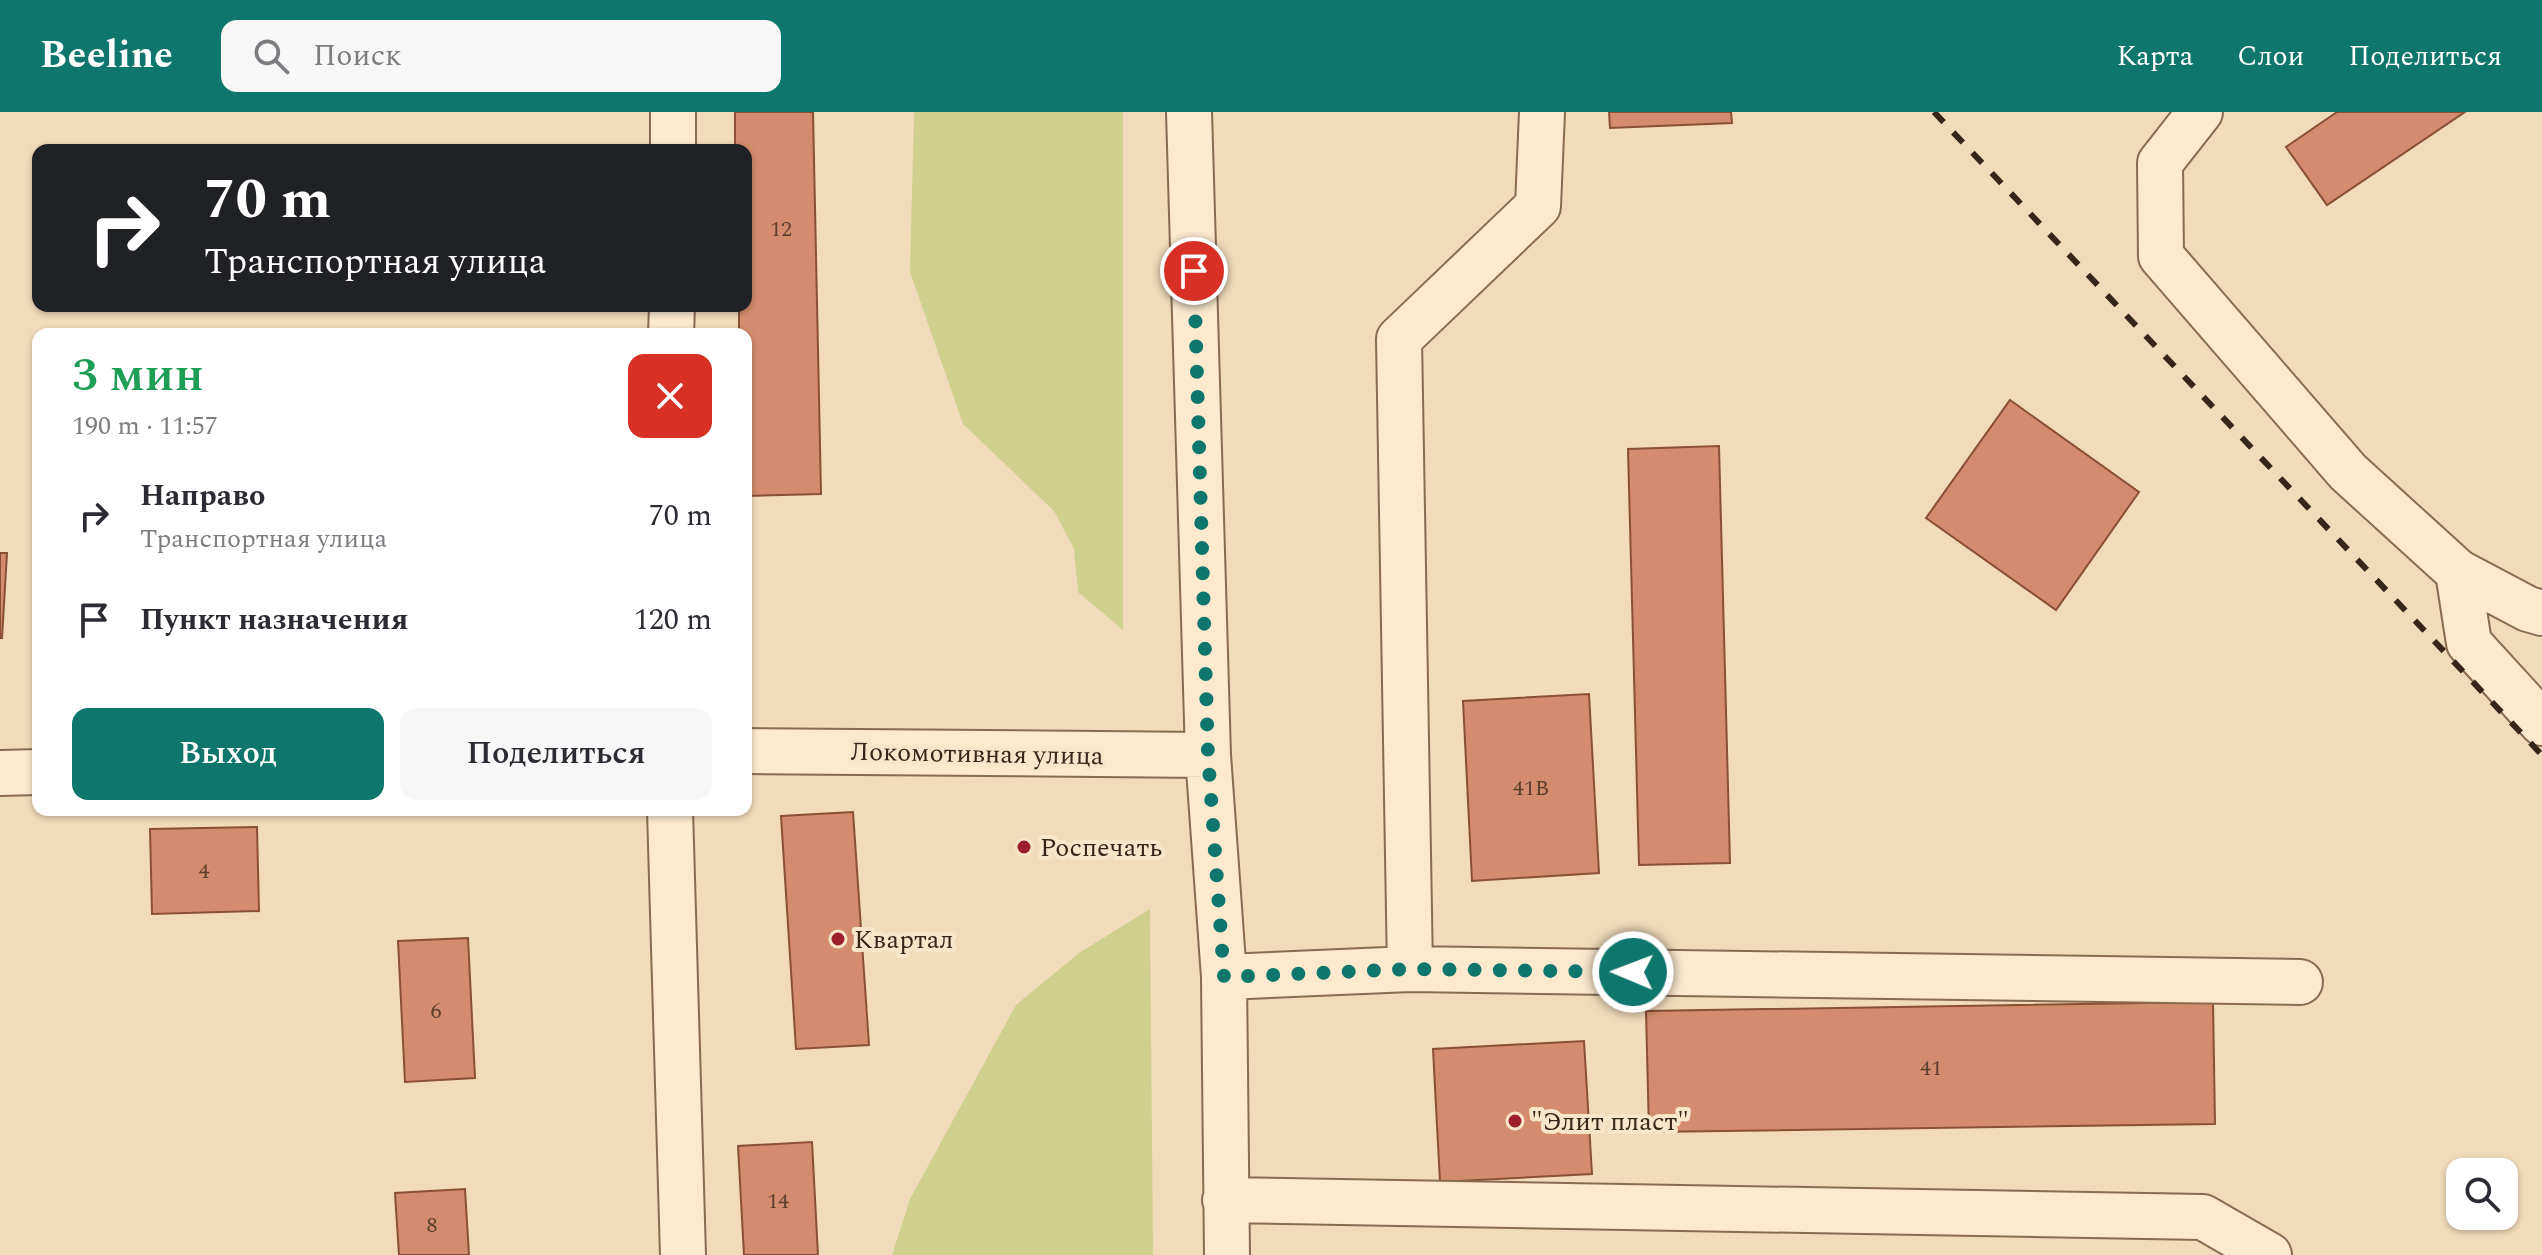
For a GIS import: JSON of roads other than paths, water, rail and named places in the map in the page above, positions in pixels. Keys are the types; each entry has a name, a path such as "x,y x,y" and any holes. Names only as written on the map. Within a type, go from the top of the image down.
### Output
{"street":[{"path":"673,112 673,144"},
{"path":"1189,112 1208,755 1224,977 1227,1255"},
{"path":"1410,969 1399,339 1538,206 1542,112"},
{"path":"2200,112 2160,163 2161,256 2348,472 2458,572 2528,609 2542,613"},
{"path":"2458,572 2469,643 2542,723"},
{"name":"Локомотивная улица","path":"752,751 1208,755"},
{"path":"0,773 32,772"},
{"path":"670,816 683,1255"},
{"path":"1224,977 1410,969 2300,982"},
{"path":"1225,1200 2203,1217 2269,1255"}],"railway":[{"path":"1934,112 2542,755"}],"place":[{"name":"Роспечать","path":"1024,847"},
{"name":"Квартал","path":"838,939"},
{"name":"\"Элит пласт\"","path":"1515,1121"}]}
